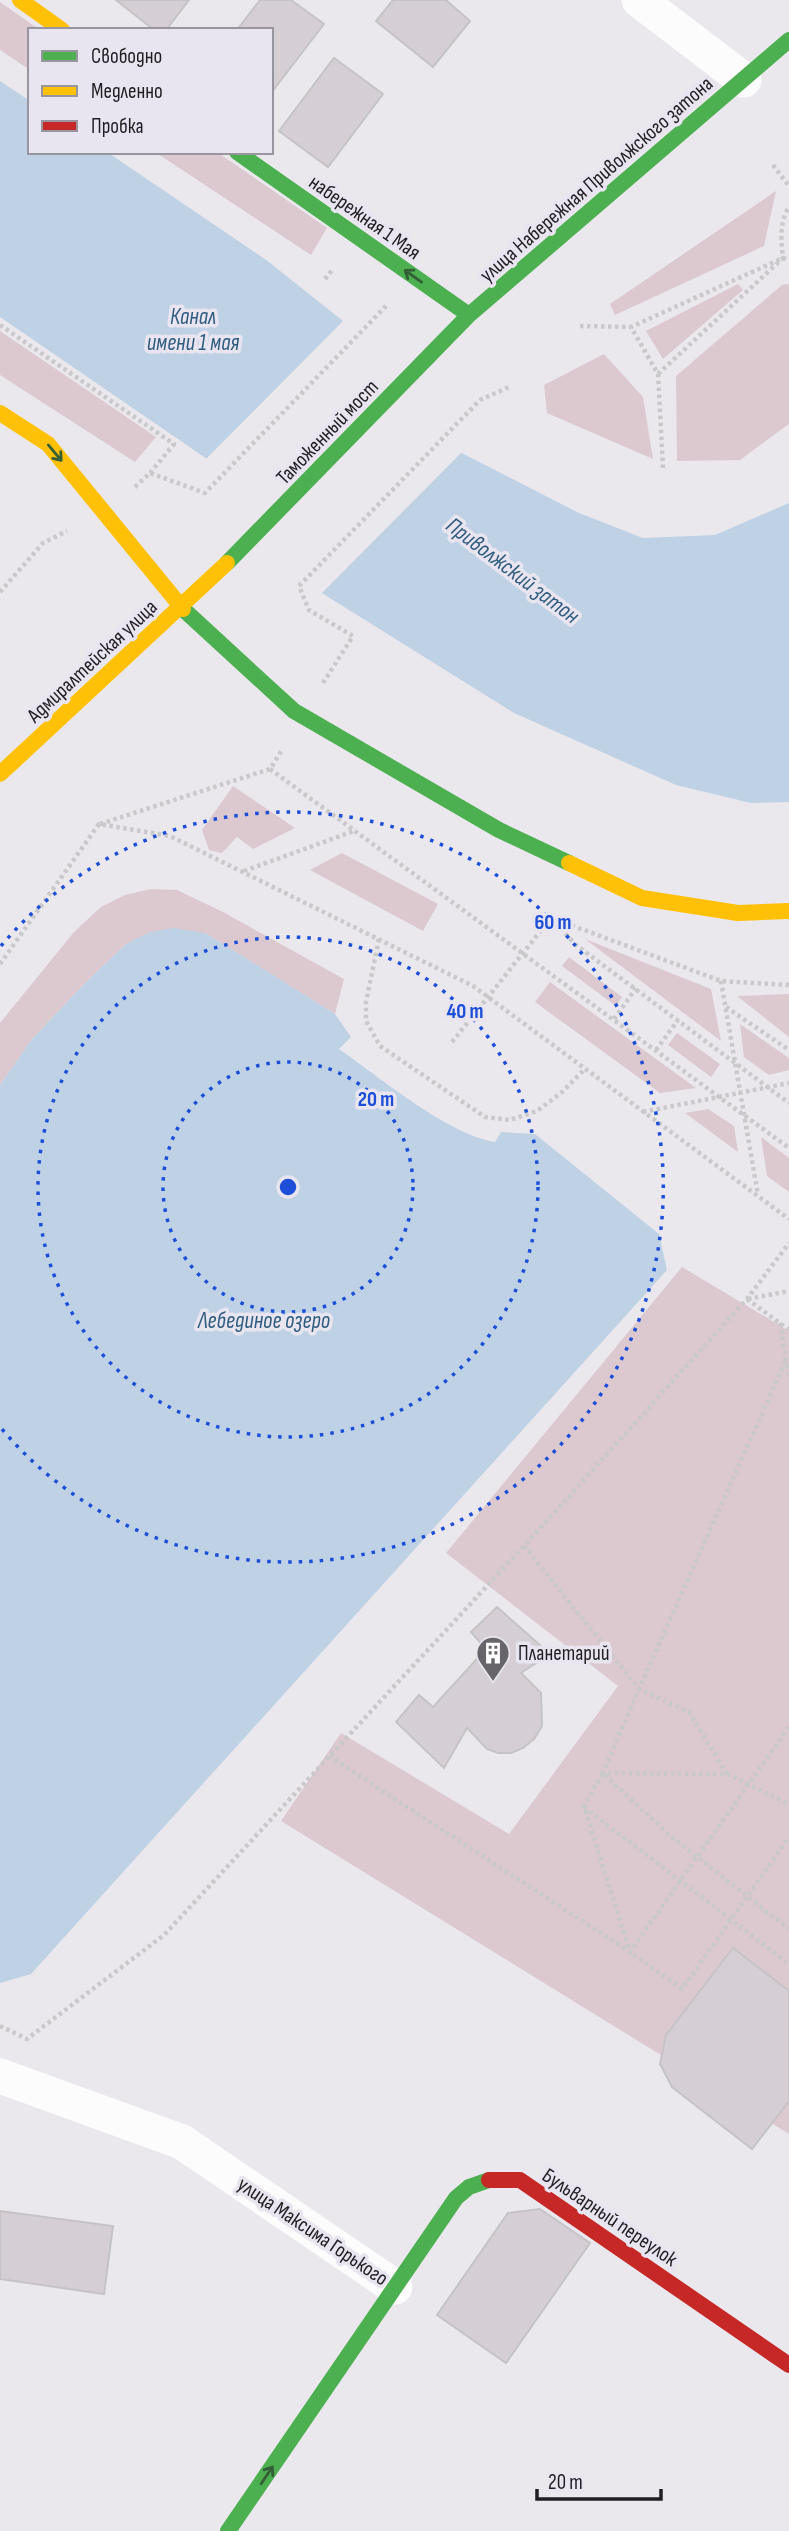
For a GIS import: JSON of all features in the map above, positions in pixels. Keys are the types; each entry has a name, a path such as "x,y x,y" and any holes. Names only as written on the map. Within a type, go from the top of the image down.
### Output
{"main road":[{"path":"20,0 59,28"},
{"name":"улица Набережная Приволжского затона","path":"433,353 469,315 789,40"},
{"name":"набережная 1 Мая","path":"240,154 469,315"},
{"name":"Таможенный мост","path":"181,607 252,540 433,353"},
{"path":"0,413 48,444 181,607 293,710 499,830 642,898 738,912 789,911"},
{"name":"Адмиралтейская улица","path":"0,774 181,607"},
{"name":"Бульварный переулок","path":"395,2287 466,2187 492,2179 520,2180 789,2365"},
{"name":"улица Максима Горького","path":"228,2531 395,2287"}],"street":[{"path":"639,0 744,80"},
{"name":"улица Максима Горького","path":"0,2076 182,2142 395,2287"}],"path":[{"path":"773,165 789,186"},
{"path":"786,259 781,237 784,214 789,207"},
{"path":"580,326 631,327 786,259"},
{"path":"658,374 786,259"},
{"path":"205,493 386,307"},
{"path":"0,325 174,443 150,473"},
{"path":"631,327 658,374 663,468"},
{"path":"0,964 99,824 270,769 352,636 309,610 299,586 480,400 509,387"},
{"path":"270,769 789,1148"},
{"path":"99,824 170,836 473,986 789,1219"},
{"path":"243,872 355,830"},
{"path":"453,1042 551,918"},
{"path":"551,918 722,981 789,985"},
{"path":"551,918 576,945 789,1103"},
{"path":"379,939 366,1002 366,1021 380,1046 485,1116 510,1120 537,1111 586,1069"},
{"path":"722,981 758,1196"},
{"path":"614,1020 636,988"},
{"path":"725,1006 789,1050"},
{"path":"656,1050 678,1020"},
{"path":"643,1112 789,1083"},
{"path":"0,2026 27,2039 164,1935 524,1546 747,1299 789,1244"},
{"path":"747,1299 789,1291"},
{"path":"747,1299 789,1330"},
{"path":"780,1323 789,1376"},
{"path":"630,1952 584,1806 603,1773 786,1360"},
{"path":"524,1546 639,1689 689,1712 727,1774"},
{"path":"630,1952 789,1727"},
{"path":"329,1756 630,1952 682,1989 789,1837"},
{"path":"603,1773 727,1774 789,1804"},
{"path":"603,1773 668,1834 789,1929"},
{"path":"584,1806 789,1964"}],"shaded area":[{"path":"0,2 37,28 28,28 28,69 0,50"},
{"path":"158,154 220,154 327,228 311,255"},
{"path":"776,191 764,246 615,315 610,304"},
{"path":"738,284 743,290 663,359 646,331"},
{"path":"789,284 789,424 740,460 677,461 676,376 782,285"},
{"path":"0,331 156,437 135,462 0,375"},
{"path":"604,354 643,397 653,459 547,413 544,385"},
{"path":"233,786 295,828 253,849 237,837 222,853 209,850 202,830"},
{"path":"342,853 438,904 423,931 310,870"},
{"path":"151,889 177,890 223,912 344,979 335,1014 205,933 126,944 32,1039 0,1085 0,1023 74,932 101,907 125,895"},
{"path":"585,939 711,989 721,1041"},
{"path":"569,957 622,997 616,1006 562,966"},
{"path":"550,982 696,1088 660,1093 535,1002"},
{"path":"789,994 789,1037 737,996"},
{"path":"740,1024 789,1058 789,1070 769,1075 744,1057"},
{"path":"677,1033 720,1064 711,1077 668,1045"},
{"path":"708,1109 734,1126 738,1152 685,1113"},
{"path":"761,1137 789,1158 789,1192 767,1176"},
{"path":"682,1267 789,1331 789,2134 281,1821 341,1733 509,1834 618,1686 446,1553"}],"water":[{"path":"0,81 28,100 28,154 110,154 265,259 343,321 454,449 579,513 643,538 715,535 789,503 789,802 751,803 676,785 514,713 317,590 207,459 0,317"},
{"name":"Лебединое озеро","path":"174,928 205,933 335,1014 351,1037 339,1049 436,1117 477,1137 495,1142 501,1132 535,1134 659,1234 667,1270 31,1974 0,1983 0,1085 32,1039 126,944 150,932"}],"pier":[{"path":"346,318 456,446 464,450 319,596 204,461"}],"building":[{"path":"116,0 189,0 168,28 151,28"},
{"path":"260,0 291,0 324,24 273,90 273,28 239,28"},
{"path":"393,0 446,0 470,21 433,67 376,21"},
{"path":"334,58 383,94 328,167 279,131"},
{"name":"Планетарий","path":"497,1607 550,1654 521,1673 541,1693 542,1726 534,1739 511,1753 498,1753 487,1749 467,1728 444,1768 396,1722 419,1695 433,1707 486,1649 471,1632"},
{"path":"733,1948 789,1991 789,2101 752,2149 672,2087 660,2064 666,2035"},
{"path":"540,2209 590,2243 506,2363 437,2315 508,2213"},
{"path":"0,2211 113,2226 104,2294 0,2279"}],"traffic: fast":[{"path":"227,563 469,315 789,40"},
{"path":"240,154 469,315"},
{"path":"183,609 294,711 499,830 569,863"},
{"path":"228,2531 456,2198 469,2187 489,2180"}],"traffic: slow":[{"path":"20,0 59,28"},
{"path":"0,413 48,444 183,609"},
{"path":"0,774 227,563"},
{"path":"569,863 642,898 738,913 789,911"}],"traffic: jam":[{"path":"489,2180 520,2180 789,2365"}],"place":[{"name":"Планетарий","path":"493,1683"}],"water label":[{"name":"Канал имени 1 мая","path":"193,329"},
{"name":"Приволжский затон","path":"513,570"}]}
